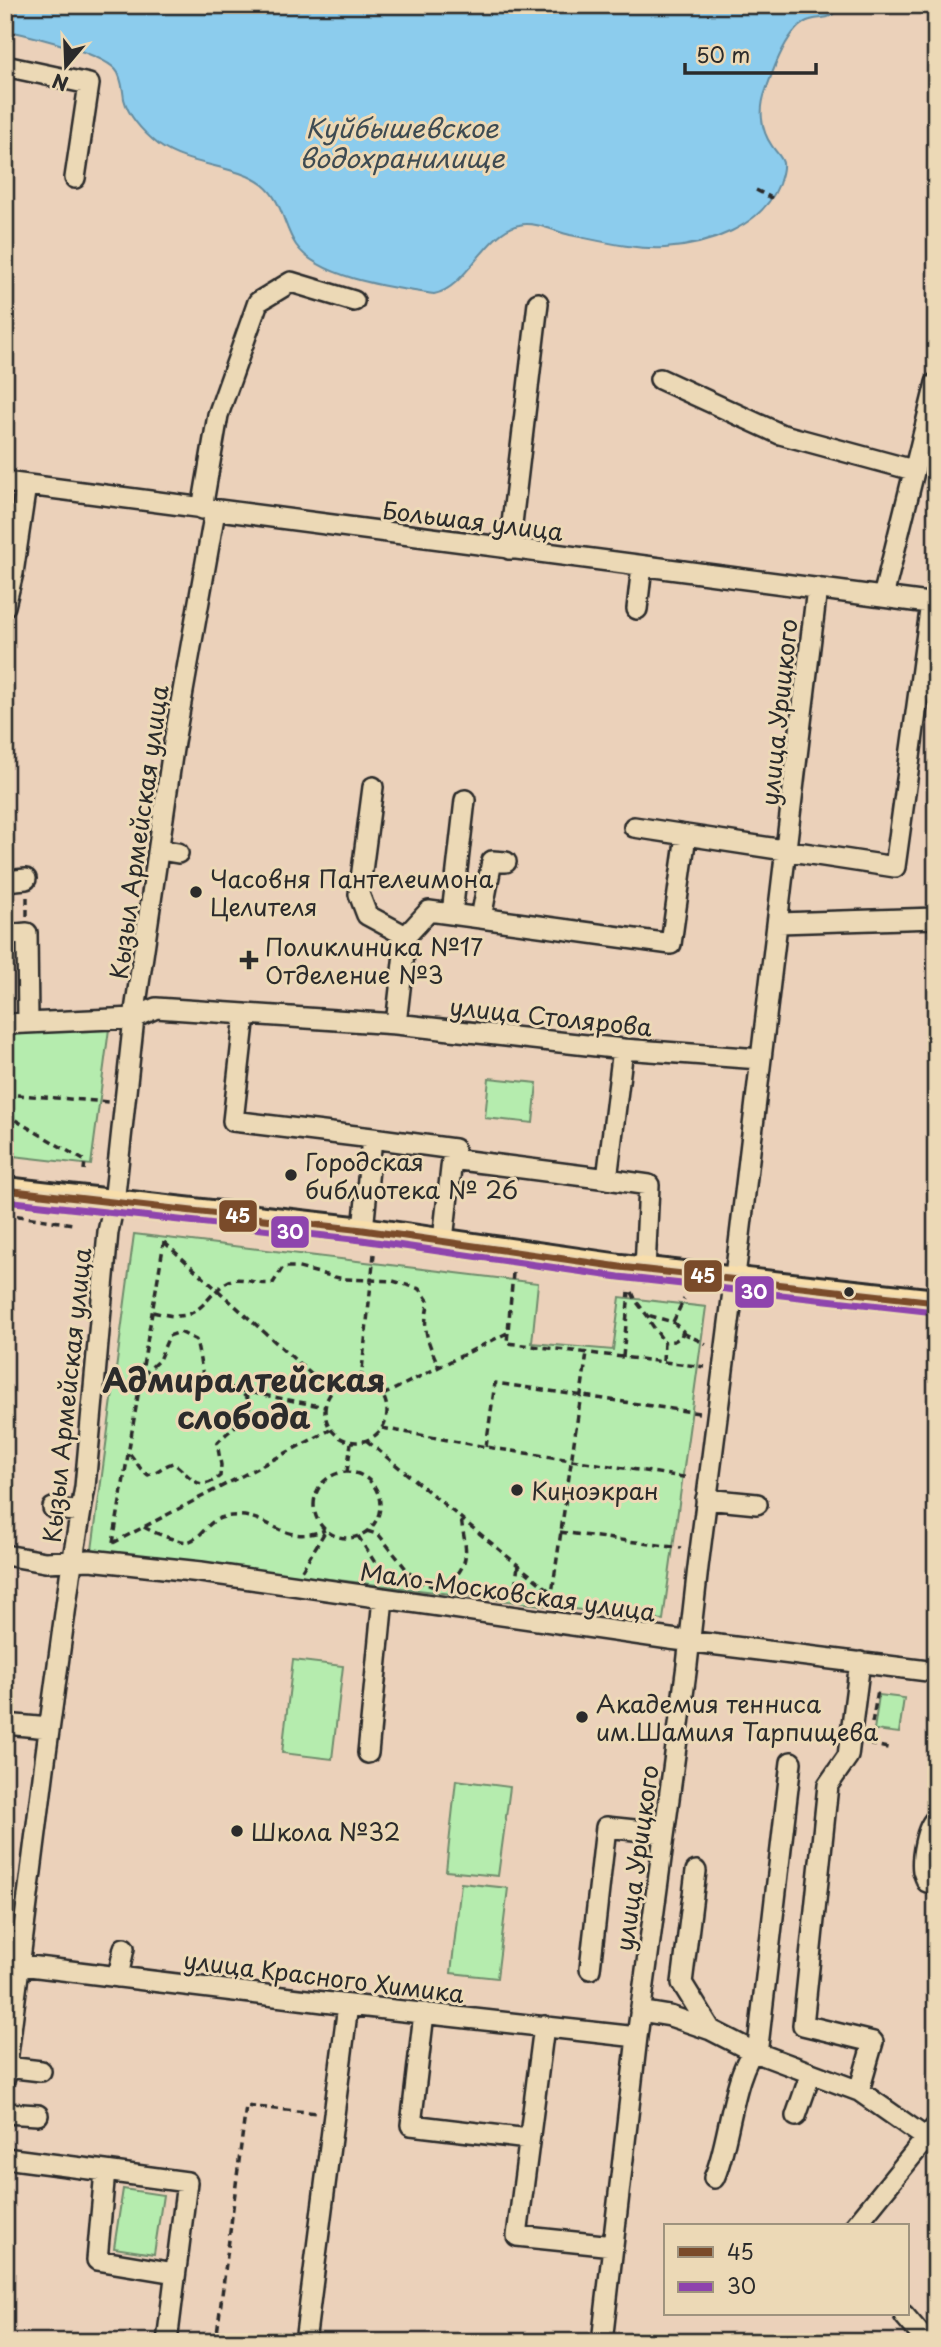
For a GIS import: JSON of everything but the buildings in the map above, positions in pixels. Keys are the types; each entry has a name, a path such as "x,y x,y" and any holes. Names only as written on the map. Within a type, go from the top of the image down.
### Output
{"main road":[{"path":"5,1190 363,1230 645,1269 936,1301"}],"street":[{"path":"5,66 89,84 75,178"},
{"name":"Кызыл Армейская улица","path":"6,2073 13,1964 85,1487 107,1232 114,1203 134,1018 169,852 174,742 209,510 218,415 258,302 291,282 354,301"},
{"path":"509,549 538,303"},
{"path":"660,379 780,434 913,470"},
{"path":"883,597 936,383"},
{"name":"Большая улица","path":"5,482 933,603"},
{"path":"5,606 13,573 26,485"},
{"path":"637,609 642,566"},
{"name":"улица Урицкого","path":"602,2342 640,2011 779,923 817,588"},
{"path":"634,827 895,867 933,603"},
{"path":"373,787 359,894 367,915 407,936"},
{"path":"452,914 466,800"},
{"path":"396,1024 407,936 429,911 671,944 685,835"},
{"path":"481,918 492,860 506,862"},
{"path":"5,881 26,879"},
{"path":"779,923 936,918"},
{"path":"5,935 27,933 28,1023"},
{"name":"улица Столярова","path":"5,1024 134,1018 156,1008 396,1024 623,1048 760,1059"},
{"path":"245,1014 233,1121 454,1149"},
{"path":"608,1179 623,1048"},
{"path":"363,1230 372,1138"},
{"path":"443,1240 452,1159 608,1179 649,1185 645,1269"},
{"path":"706,1499 757,1504"},
{"path":"52,1507 80,1512"},
{"name":"Мало-Московская улица","path":"5,1555 45,1562 73,1559 385,1590 689,1641 936,1672"},
{"path":"368,1753 385,1590"},
{"path":"859,2091 873,2042 803,2025 828,1785 849,1756 860,1662"},
{"path":"5,1724 49,1728"},
{"path":"714,2178 722,2161 725,2132 748,2057 758,2046 791,1762"},
{"path":"936,1819 930,1823 927,1832 923,1871 927,1882 936,1884"},
{"path":"590,1969 606,1827 663,1833"},
{"path":"696,1871 682,1983 711,2030"},
{"path":"118,1977 124,1948"},
{"name":"улица Красного Химика","path":"13,1964 637,2037"},
{"path":"305,2342 348,2005"},
{"path":"640,2011 670,2016 711,2030 752,2051 859,2091 933,2138 857,2224"},
{"path":"424,2013 411,2125 528,2139"},
{"path":"544,2026 517,2236 613,2246"},
{"path":"6,2073 41,2071"},
{"path":"796,2116 811,2073"},
{"path":"5,2113 38,2115"},
{"path":"5,2158 187,2182 167,2342"},
{"path":"105,2171 97,2260 175,2273"},
{"path":"905,2316 927,2342"}],"path":[{"path":"756,190 772,198"},
{"path":"26,879 27,933"},
{"path":"5,1094 125,1104"},
{"path":"5,1114 85,1161 84,1170"},
{"path":"5,1214 74,1224"},
{"path":"330,1430 113,1544 164,1242 331,1392"},
{"path":"361,1380 374,1254"},
{"path":"153,1312 187,1317 197,1312 217,1289 231,1280 244,1279 261,1285 273,1283 282,1267 295,1267 343,1279 393,1281 420,1289 429,1302 424,1320 428,1340 439,1367"},
{"path":"513,1272 507,1343 705,1367"},
{"path":"623,1357 631,1292 664,1342 663,1362"},
{"path":"673,1322 684,1299"},
{"path":"649,1318 654,1316 673,1322 684,1333 706,1344"},
{"path":"143,1375 159,1360 169,1336 180,1332 196,1340 204,1380 238,1390 325,1407"},
{"path":"383,1395 507,1333"},
{"path":"664,1342 674,1341 684,1333"},
{"path":"551,1601 587,1353"},
{"path":"361,1380 374,1385 383,1395 388,1416 377,1436 367,1441 351,1443 330,1430 325,1419 325,1407 331,1392 345,1382 361,1380"},
{"path":"486,1447 495,1383 699,1413"},
{"path":"129,1452 149,1475 173,1464 189,1478 201,1484 211,1484 220,1476 217,1443 240,1424 252,1402 238,1390"},
{"path":"382,1428 486,1447 691,1478"},
{"path":"367,1441 552,1593"},
{"path":"346,1472 351,1443"},
{"path":"346,1472 360,1475 371,1482 378,1494 380,1508 376,1521 367,1531 348,1538 336,1536 326,1530 314,1507 316,1494 323,1482 346,1472"},
{"path":"144,1527 183,1542 191,1541 217,1518 232,1516 253,1516 287,1534 314,1534 326,1530"},
{"path":"367,1531 379,1535 415,1580 432,1586 449,1585 464,1568 466,1551 461,1518"},
{"path":"301,1571 326,1530"},
{"path":"561,1532 681,1548"},
{"path":"358,1536 385,1590"},
{"path":"514,1597 518,1564"},
{"path":"878,1690 869,1746 892,1749"},
{"path":"216,2342 246,2106 334,2114"}],"green space":[{"path":"5,1029 109,1029 91,1165 5,1155"},
{"path":"489,1078 537,1083 533,1123 485,1118"},
{"path":"134,1234 538,1283 532,1343 613,1350 620,1297 706,1307 663,1620 92,1550"},
{"path":"293,1660 343,1666 332,1759 282,1753"},
{"path":"879,1695 904,1698 899,1733 874,1730"},
{"path":"456,1780 510,1787 498,1876 446,1871"},
{"path":"461,1883 508,1888 497,1978 451,1973"},
{"path":"123,2189 163,2195 154,2254 114,2248"}],"water":[{"name":"Куйбышевское водохранилище","path":"5,5 841,5 830,16 802,24 788,40 777,61 764,97 762,118 765,133 782,161 783,171 771,199 747,222 715,238 665,248 630,246 570,235 538,225 519,225 496,238 456,282 446,290 434,294 359,280 340,274 307,257 292,238 275,198 263,185 240,173 184,158 159,145 129,113 118,73 112,66 67,46 5,30"}],"transit line":[{"name":"45","path":"5,1190 363,1230 620,1267 936,1302"},
{"name":"30","path":"5,1201 362,1240 619,1277 935,1312"}],"place":[{"name":"Часовня Пантелеимона Целителя","path":"196,892"},
{"name":"Поликлиника №17 Отделение №3","path":"249,960"},
{"name":"Городская библиотека № 26","path":"291,1175"},
{"name":"Киноэкран","path":"517,1490"},
{"name":"Академия тенниса им.Шамиля Тарпищева","path":"582,1717"},
{"name":"Школа №32","path":"237,1831"}],"district":[{"name":"Адмиралтейская слобода","path":"244,1398"}]}
